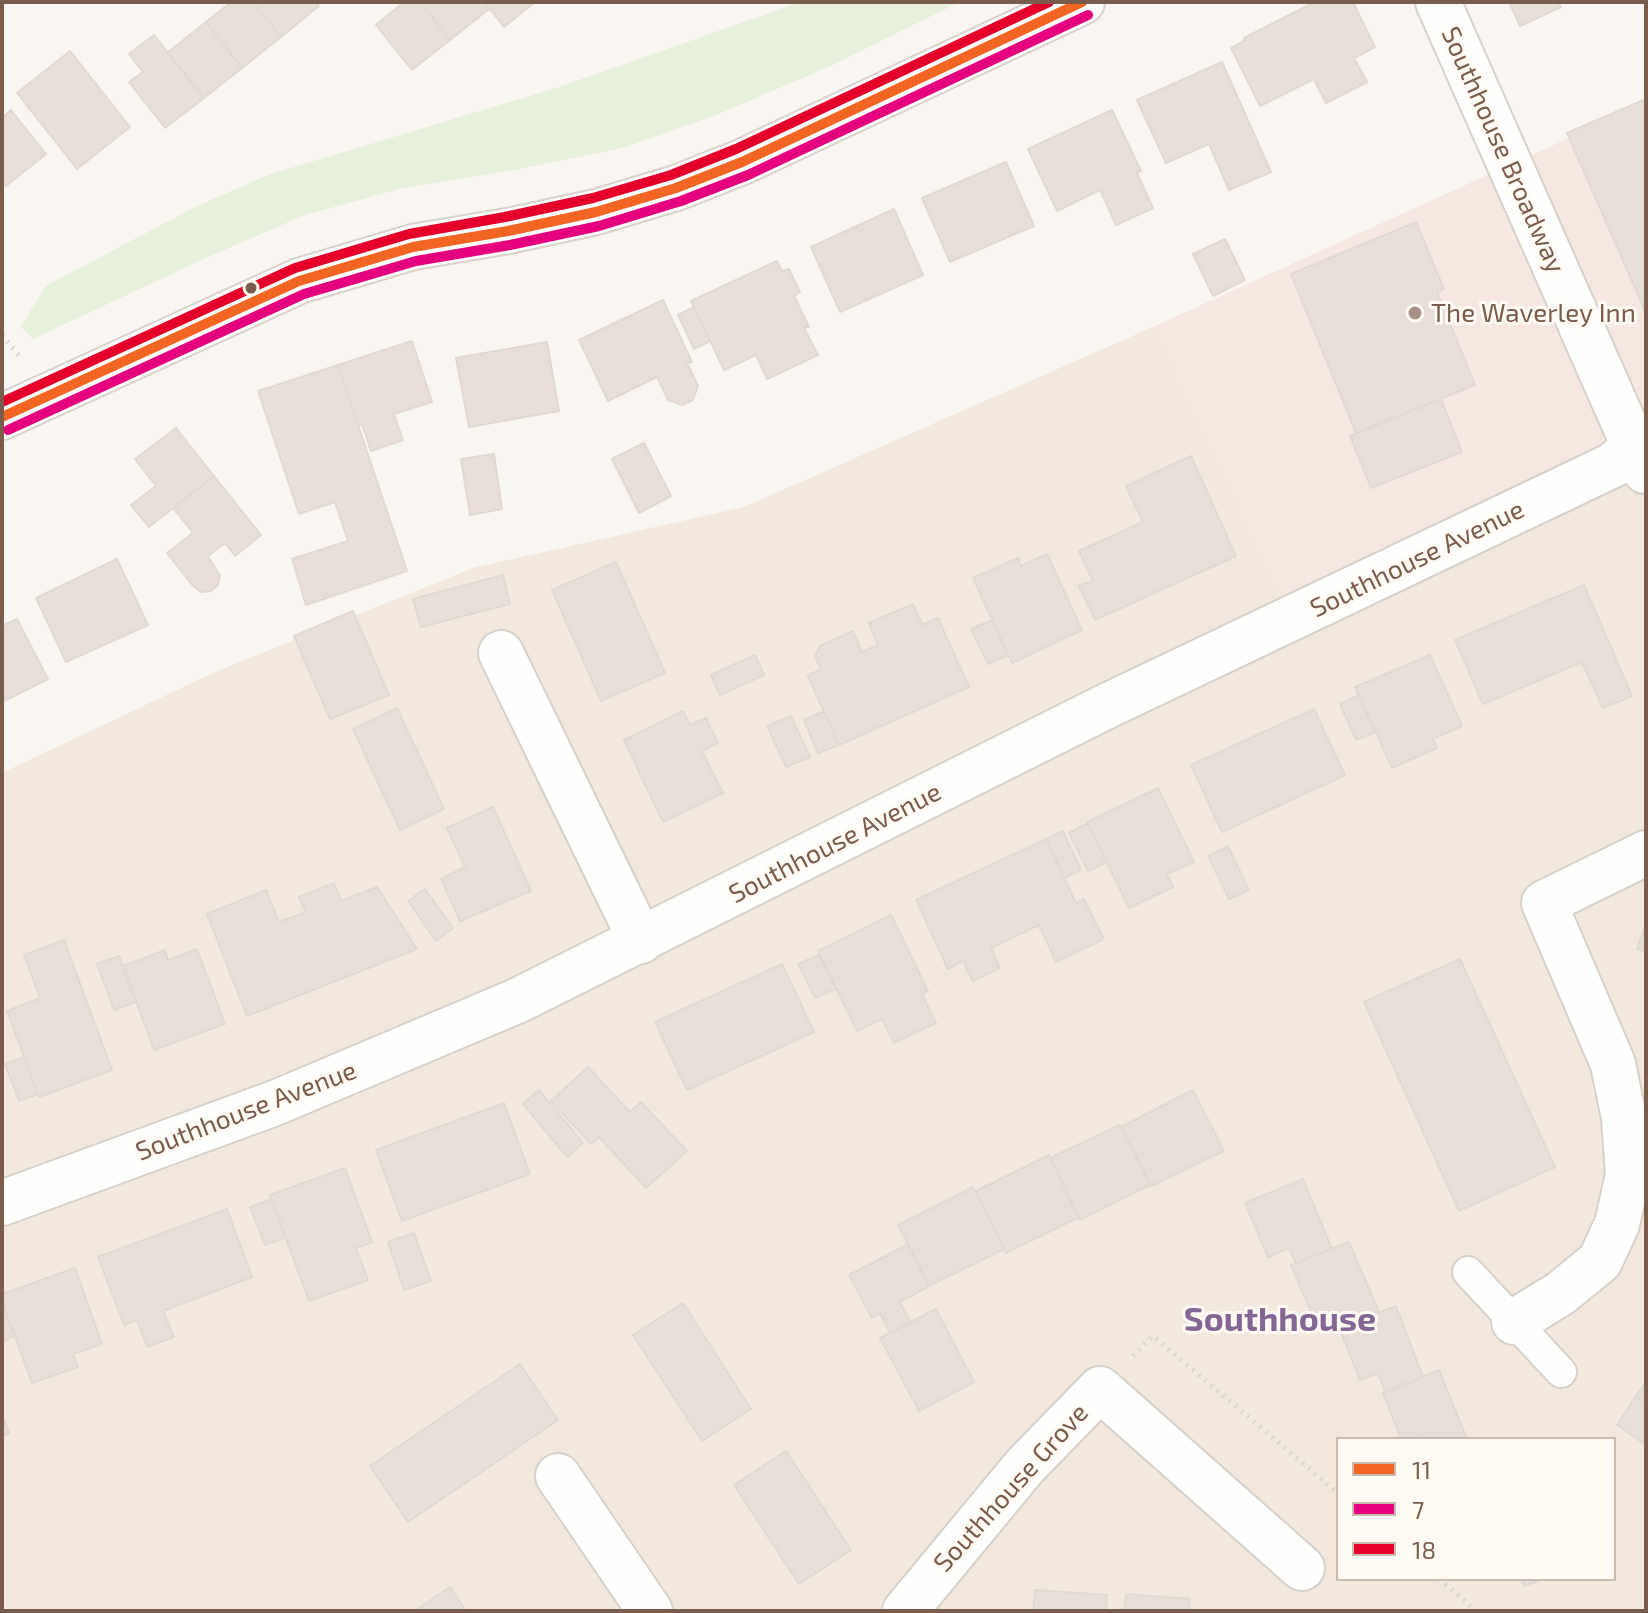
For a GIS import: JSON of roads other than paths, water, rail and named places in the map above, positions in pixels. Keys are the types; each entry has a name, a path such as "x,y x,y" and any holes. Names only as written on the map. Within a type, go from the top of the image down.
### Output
{"street":[{"path":"2,417 299,281 413,247 596,212 676,188 756,155 1082,2"},
{"name":"Southhouse Broadway","path":"1438,2 1642,452"},
{"name":"Southhouse Avenue","path":"2,1203 275,1103 519,1000 1109,705 1642,452"},
{"path":"501,653 641,941"},
{"path":"1514,1322 1561,1293 1600,1261 1617,1224 1628,1175 1624,1118 1613,1064 1544,903 1646,853"},
{"name":"Southhouse Grove","path":"905,1611 1025,1466 1100,1389 1302,1568"},
{"path":"558,1476 650,1611"}],"lane":[{"path":"1468,1272 1561,1372"}],"place":[{"name":"The Waverley Inn","path":"1415,313"}],"district":[{"name":"Southhouse","path":"1280,1320"}]}
